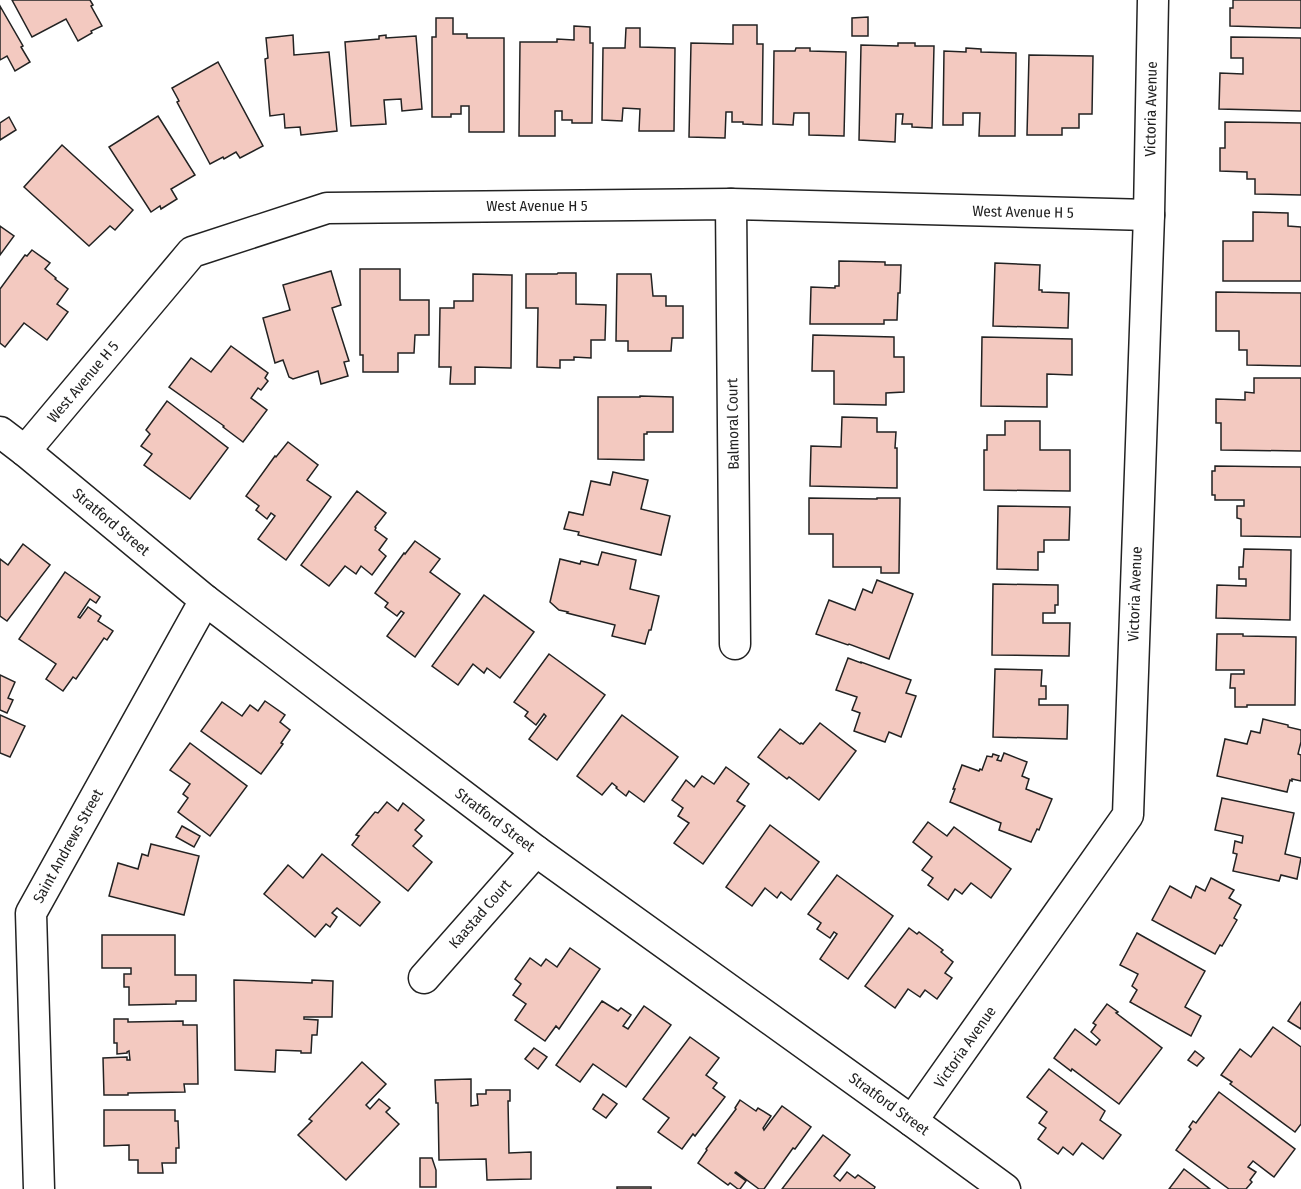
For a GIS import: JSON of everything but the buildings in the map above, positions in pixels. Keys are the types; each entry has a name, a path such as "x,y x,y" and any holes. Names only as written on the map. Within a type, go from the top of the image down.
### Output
{"street":[{"name":"Victoria Avenue","path":"912,1121 1128,815 1149,215 1153,0"},
{"name":"West Avenue H 5","path":"25,451 192,252 327,207 731,204 1149,215"},
{"name":"Balmoral Court","path":"731,204 735,644"},
{"name":"Stratford Street","path":"0,432 205,600 536,851 1005,1189"},
{"name":"Saint Andrews Street","path":"39,1189 31,913 205,600"},
{"name":"Kaastad Court","path":"424,978 536,851"}]}
